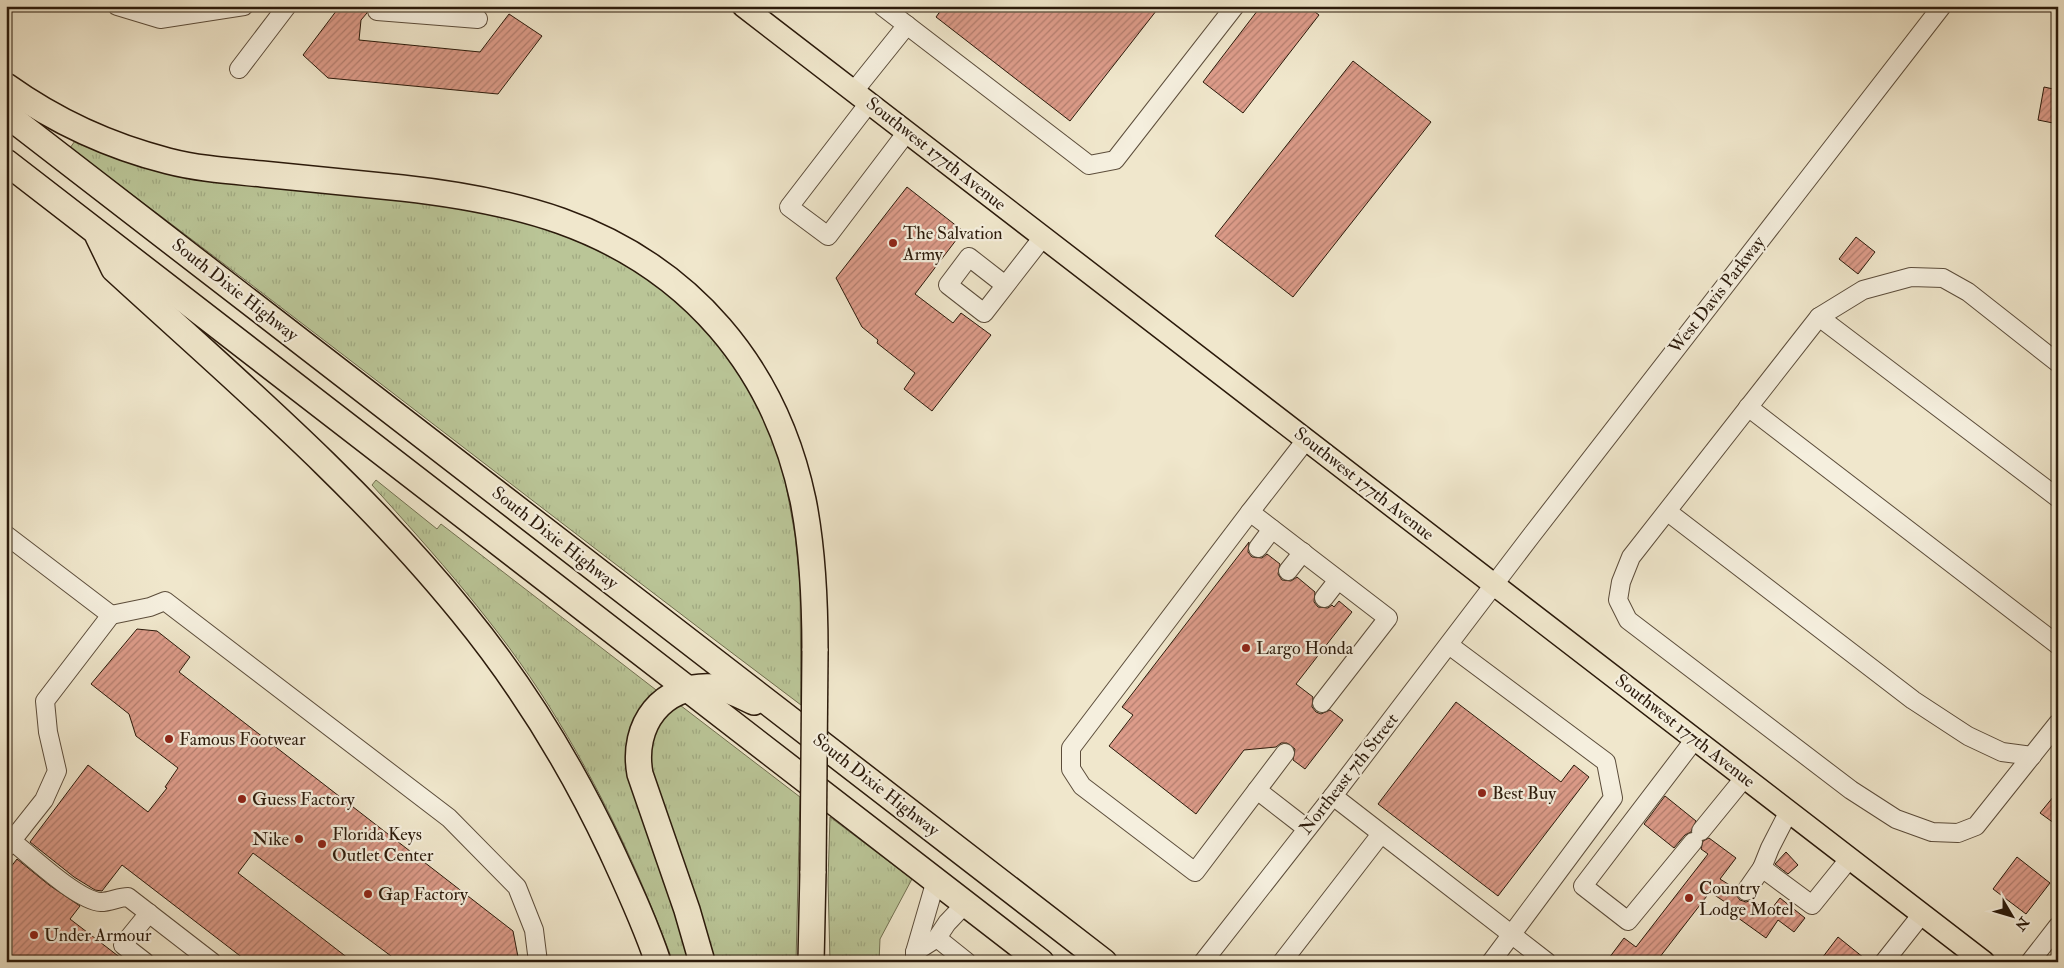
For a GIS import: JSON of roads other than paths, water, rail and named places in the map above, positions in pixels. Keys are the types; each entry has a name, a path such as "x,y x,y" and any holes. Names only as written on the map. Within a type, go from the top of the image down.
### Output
{"highway":[{"path":"6,86 69,125 108,142 164,160 217,170 401,188 480,200 529,211 563,222 606,240 646,263 688,295 726,335 760,384 780,425 797,476 808,527 814,586 815,651 811,962"},
{"name":"South Dixie Highway","path":"6,114 1104,962"},
{"name":"South Dixie Highway","path":"6,162 1041,962"},
{"path":"96,232 114,269 282,422 359,497 420,563 483,639 540,720 578,784 633,896 658,962"},
{"path":"702,962 687,910 644,787 638,762 639,738 649,717 667,700 690,689 716,688 729,691 786,716"}],"main road":[{"name":"Southwest 177th Avenue","path":"743,6 1984,962"}],"street":[{"path":"117,6 160,20 244,6"},
{"path":"239,69 287,6"},
{"path":"381,6 377,11 478,19 462,6"},
{"path":"882,6 1088,165 1115,160 1236,6"},
{"name":"West Davis Parkway","path":"1494,585 1942,6"},
{"path":"907,25 789,207 828,236 907,132"},
{"path":"1006,285 1043,237"},
{"path":"2058,363 1968,292 1943,278 1911,277 1863,290 1819,317 1631,557 1621,582 1618,600 1628,620 1851,790 1896,819 1932,832 1958,833 1976,826 2058,723"},
{"path":"1819,317 2058,498"},
{"path":"1748,407 2058,645"},
{"path":"1285,753 1195,872 1082,786 1070,769 1071,748 1306,440"},
{"path":"1250,512 1388,618 1322,704"},
{"path":"1668,512 1913,700 1968,736 2002,752 2032,756"},
{"path":"1258,548 1272,529"},
{"path":"6,535 111,615"},
{"path":"1288,571 1303,552"},
{"path":"1324,598 1338,580"},
{"name":"Northeast 7th Street","path":"1203,962 1494,585"},
{"path":"212,962 128,897 118,897 102,902 88,898 71,889 9,845 44,800 56,772 48,732 45,701 111,615 150,607 165,601 449,818 517,887 534,930 538,962"},
{"path":"1449,645 1606,762 1613,798 1491,962"},
{"path":"1695,739 1583,886 1628,921 1745,777"},
{"path":"1257,790 1306,828"},
{"path":"1332,796 1547,962"},
{"path":"1746,891 1762,868 1789,810"},
{"path":"1282,962 1381,834"},
{"path":"1762,868 1812,905 1850,858"},
{"path":"915,957 936,880"},
{"path":"915,957 936,938 966,903"},
{"path":"145,962 123,945 149,913"},
{"path":"1884,962 1922,914"},
{"path":"2030,962 2058,926"},
{"path":"936,938 967,962"}],"place":[{"name":"The Salvation Army","path":"893,243"},
{"name":"Largo Honda","path":"1246,648"},
{"name":"Famous Footwear","path":"169,739"},
{"name":"Best Buy","path":"1482,793"},
{"name":"Guess Factory","path":"242,799"},
{"name":"Nike","path":"299,839"},
{"name":"Florida Keys Outlet Center","path":"322,844"},
{"name":"Gap Factory","path":"368,894"},
{"name":"Country Lodge Motel","path":"1689,898"},
{"name":"Under Armour","path":"34,935"}]}
